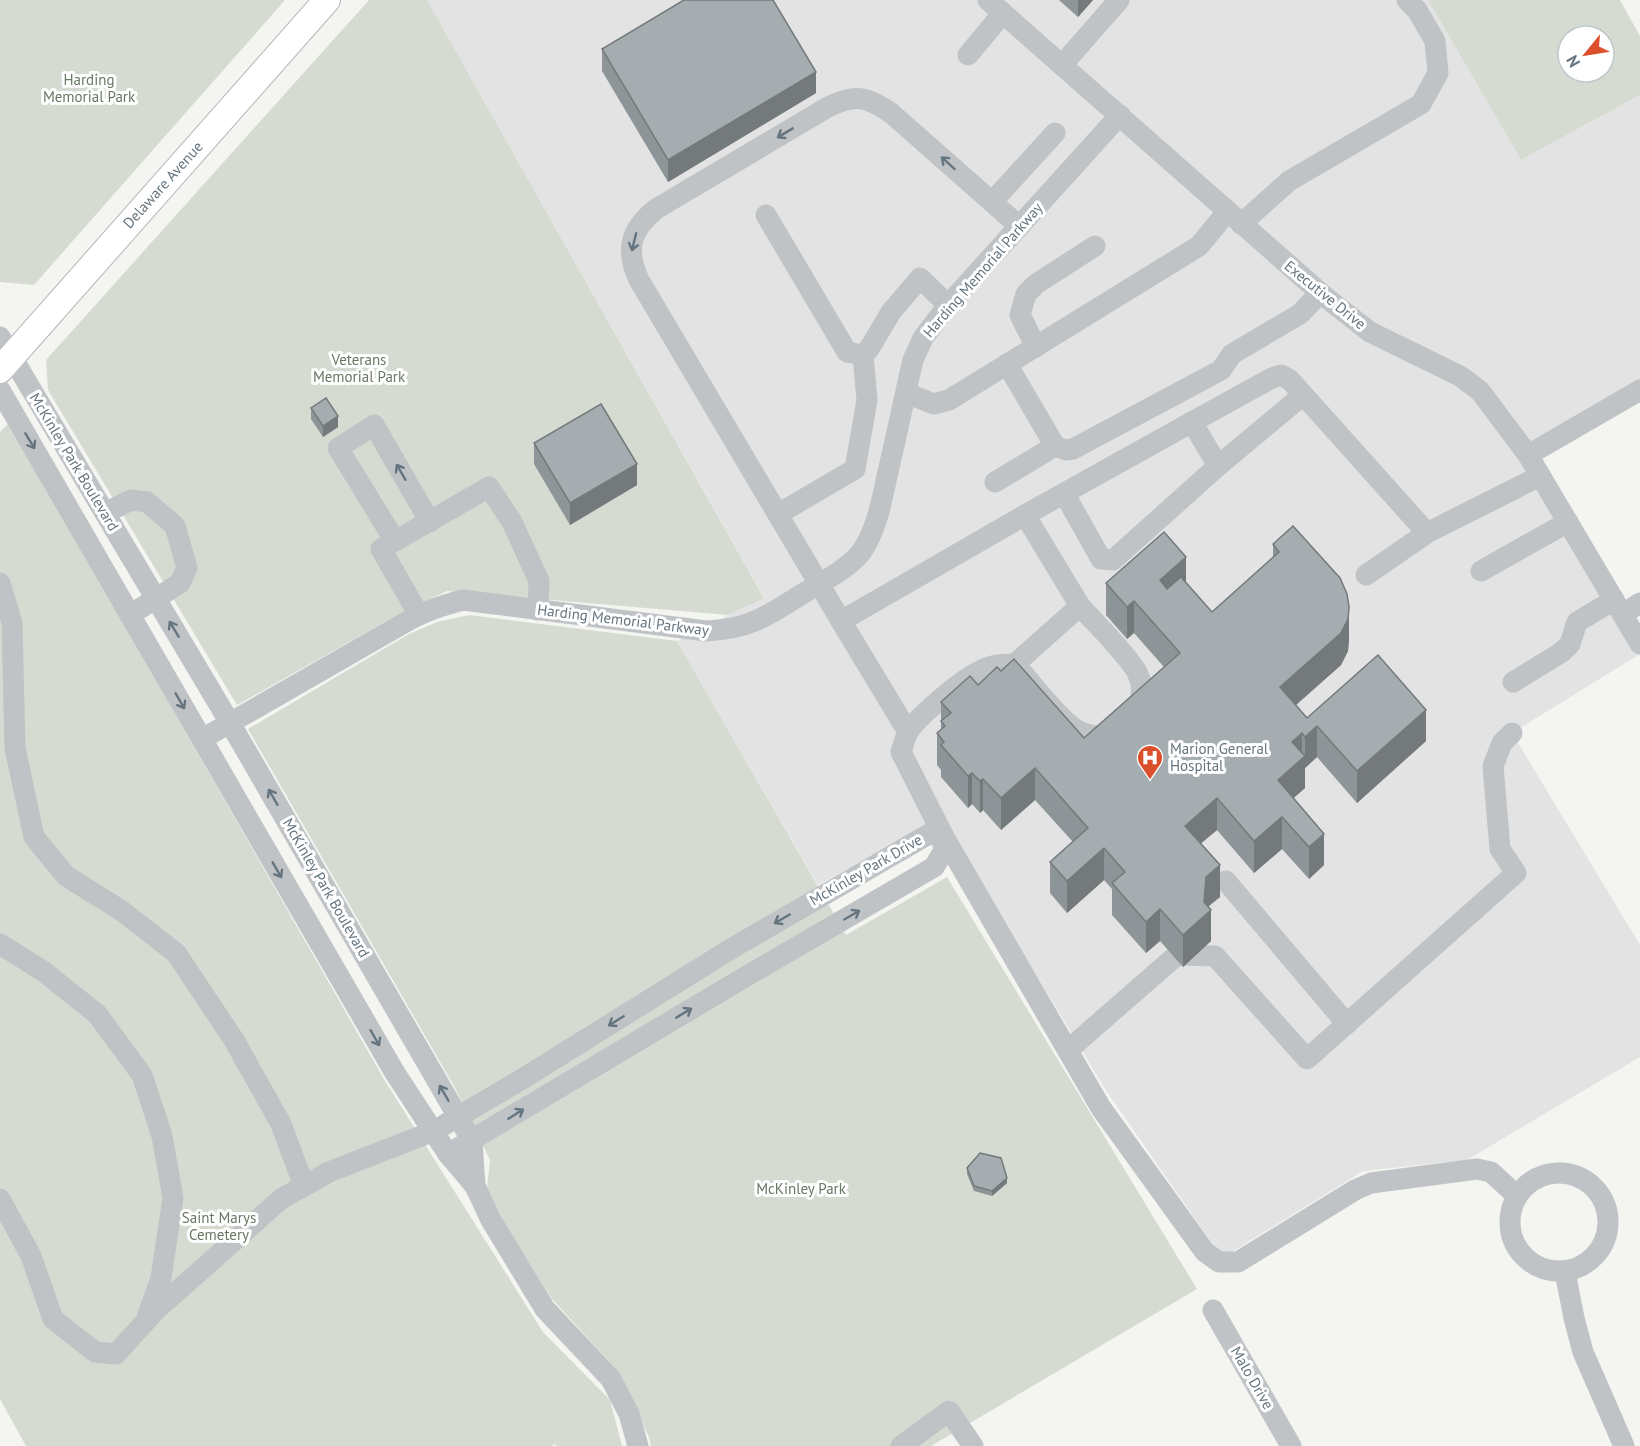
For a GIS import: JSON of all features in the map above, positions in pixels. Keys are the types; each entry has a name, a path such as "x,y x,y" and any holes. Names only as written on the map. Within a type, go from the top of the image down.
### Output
{"main road":[{"name":"Delaware Avenue","path":"4,354 327,0"}],"street":[{"path":"1062,65 1119,0"},
{"path":"906,393 934,404 949,400 1199,246 1234,218 1289,181 1421,104 1438,74 1435,41 1417,10 1407,0"},
{"path":"968,55 996,6"},
{"name":"Executive Drive","path":"996,6 1320,293 1370,332 1460,376 1480,391 1528,455 1568,522 1626,606 1640,644"},
{"path":"908,732 639,280 632,265 631,249 635,234 643,220 666,203 828,107 845,99 860,98 874,102 891,113 1019,226"},
{"name":"Harding Memorial Parkway","path":"202,739 427,610 463,600 706,631 724,630 740,628 762,620 848,564 861,552 871,534 881,504 913,360 923,338 948,305 1120,115"},
{"path":"992,202 1055,133"},
{"path":"766,215 847,352 862,356"},
{"path":"1036,347 1020,315 1026,294 1036,284 1095,246"},
{"path":"862,356 869,349 891,312 920,278 948,305"},
{"path":"1007,364 1055,446 1066,450 1073,449 1221,370 1232,354 1300,314 1320,293"},
{"name":"McKinley Park Boulevard","path":"4,354 156,598 472,1141 475,1186"},
{"path":"778,514 855,469 867,400 862,356"},
{"path":"841,621 1064,493 1281,375 1290,380 1427,533"},
{"name":"McKinley Park Boulevard","path":"0,390 395,1073 448,1154 475,1186 491,1220 546,1309 611,1379 629,1414 638,1446"},
{"path":"1528,455 1640,390"},
{"path":"1064,493 1101,559 1113,560 1218,466 1303,395"},
{"path":"1192,422 1218,466"},
{"path":"395,541 338,448 374,425 430,522"},
{"path":"995,482 1055,446"},
{"path":"1366,576 1427,533 1540,476"},
{"path":"419,615 381,549 489,487 512,522 539,581 538,610"},
{"path":"105,513 131,500 147,502 175,526 187,568 180,583 130,615"},
{"path":"1015,664 1065,721 1076,730 1089,735 1102,736 1116,732 1128,724 1141,700 1141,686 1137,673 1080,606 1025,515"},
{"path":"1481,571 1568,522"},
{"path":"0,583 12,623 15,748 34,837 66,876 122,911 176,953 234,1040 281,1124 304,1186"},
{"path":"1080,606 1015,664 998,664 977,672 927,711 908,732 901,752 944,837 1101,1108 1205,1252 1219,1262 1238,1262 1355,1190 1371,1183 1477,1169 1491,1172 1517,1196"},
{"path":"1513,682 1562,652 1574,636 1574,627 1577,622 1626,606"},
{"path":"1068,1050 1177,955 1215,956 1307,1059 1515,873 1500,849 1493,766 1502,743 1512,734"},
{"name":"McKinley Park Drive","path":"0,1199 30,1256 53,1319 95,1352 116,1354 146,1321 281,1199 329,1172 434,1131 519,1081 734,947 929,834 944,837 944,852 934,867 448,1154"},
{"path":"1226,882 1347,1024"},
{"path":"0,944 43,971 97,1014 142,1075 162,1136 173,1198 161,1278 146,1321"},
{"path":"1559,1172 1576,1175 1590,1183 1601,1196 1608,1211 1609,1228 1605,1244 1595,1257 1581,1267 1565,1272 1551,1272 1527,1260 1517,1249 1510,1223 1517,1196 1528,1184 1543,1175 1559,1172"},
{"path":"1565,1272 1583,1352 1624,1446"},
{"name":"Malo Drive","path":"1214,1310 1291,1446"},
{"path":"901,1446 949,1411 973,1446"}],"shaded area":[{"path":"427,0 1428,0 1521,160 1640,95 1640,393 1529,460 1640,654 1512,733 1640,945 1640,1057 1467,1160 1363,1171 1227,1255 1216,1249 1107,1092 941,817 818,885 677,641 764,597"}],"green space":[{"name":"Harding Memorial Park","path":"0,0 285,0 34,285 0,282"},
{"name":"Veterans Memorial Park","path":"369,0 427,0 764,598 728,615 447,591 404,611 237,705 48,390 46,360"},
{"path":"1428,0 1620,0 1640,36 1640,95 1521,160"},
{"name":"Saint Marys Cemetery","path":"9,423 385,1081 543,1332 610,1400 622,1446 557,1446 555,1444 552,1446 26,1446 0,1399 0,432"},
{"name":"McKinley Park","path":"469,615 677,641 846,935 947,877 1197,1289 931,1446 651,1446 649,1437 616,1369 552,1299 507,1228 487,1188 490,1160 454,1086 248,729 409,634 437,622"}],"building":[{"path":"684,0 773,0 816,72 668,160 602,49"},
{"path":"326,398 338,416 323,426 311,408"},
{"path":"601,404 637,464 570,503 534,443"},
{"path":"1293,526 1340,578 1347,594 1349,607 1348,619 1341,633 1280,687 1307,718 1378,655 1426,710 1357,771 1317,726 1305,737 1302,733 1292,742 1305,756 1278,780 1324,834 1309,847 1282,817 1254,841 1217,798 1185,826 1220,865 1206,877 1204,902 1211,910 1183,935 1160,909 1146,922 1112,883 1125,872 1104,848 1067,881 1050,862 1088,828 1035,768 1001,798 983,779 980,781 972,773 968,776 941,745 944,742 937,733 945,726 941,721 951,713 941,702 970,676 978,685 997,667 1001,671 1014,659 1084,738 1180,653 1134,601 1127,607 1106,583 1164,532 1186,557 1160,580 1167,589 1181,577 1212,612 1279,552 1273,544"},
{"path":"980,1153 1001,1158 1007,1178 992,1191 974,1186 967,1168"}],"place":[{"name":"Marion General Hospital","path":"1150,781"}]}
